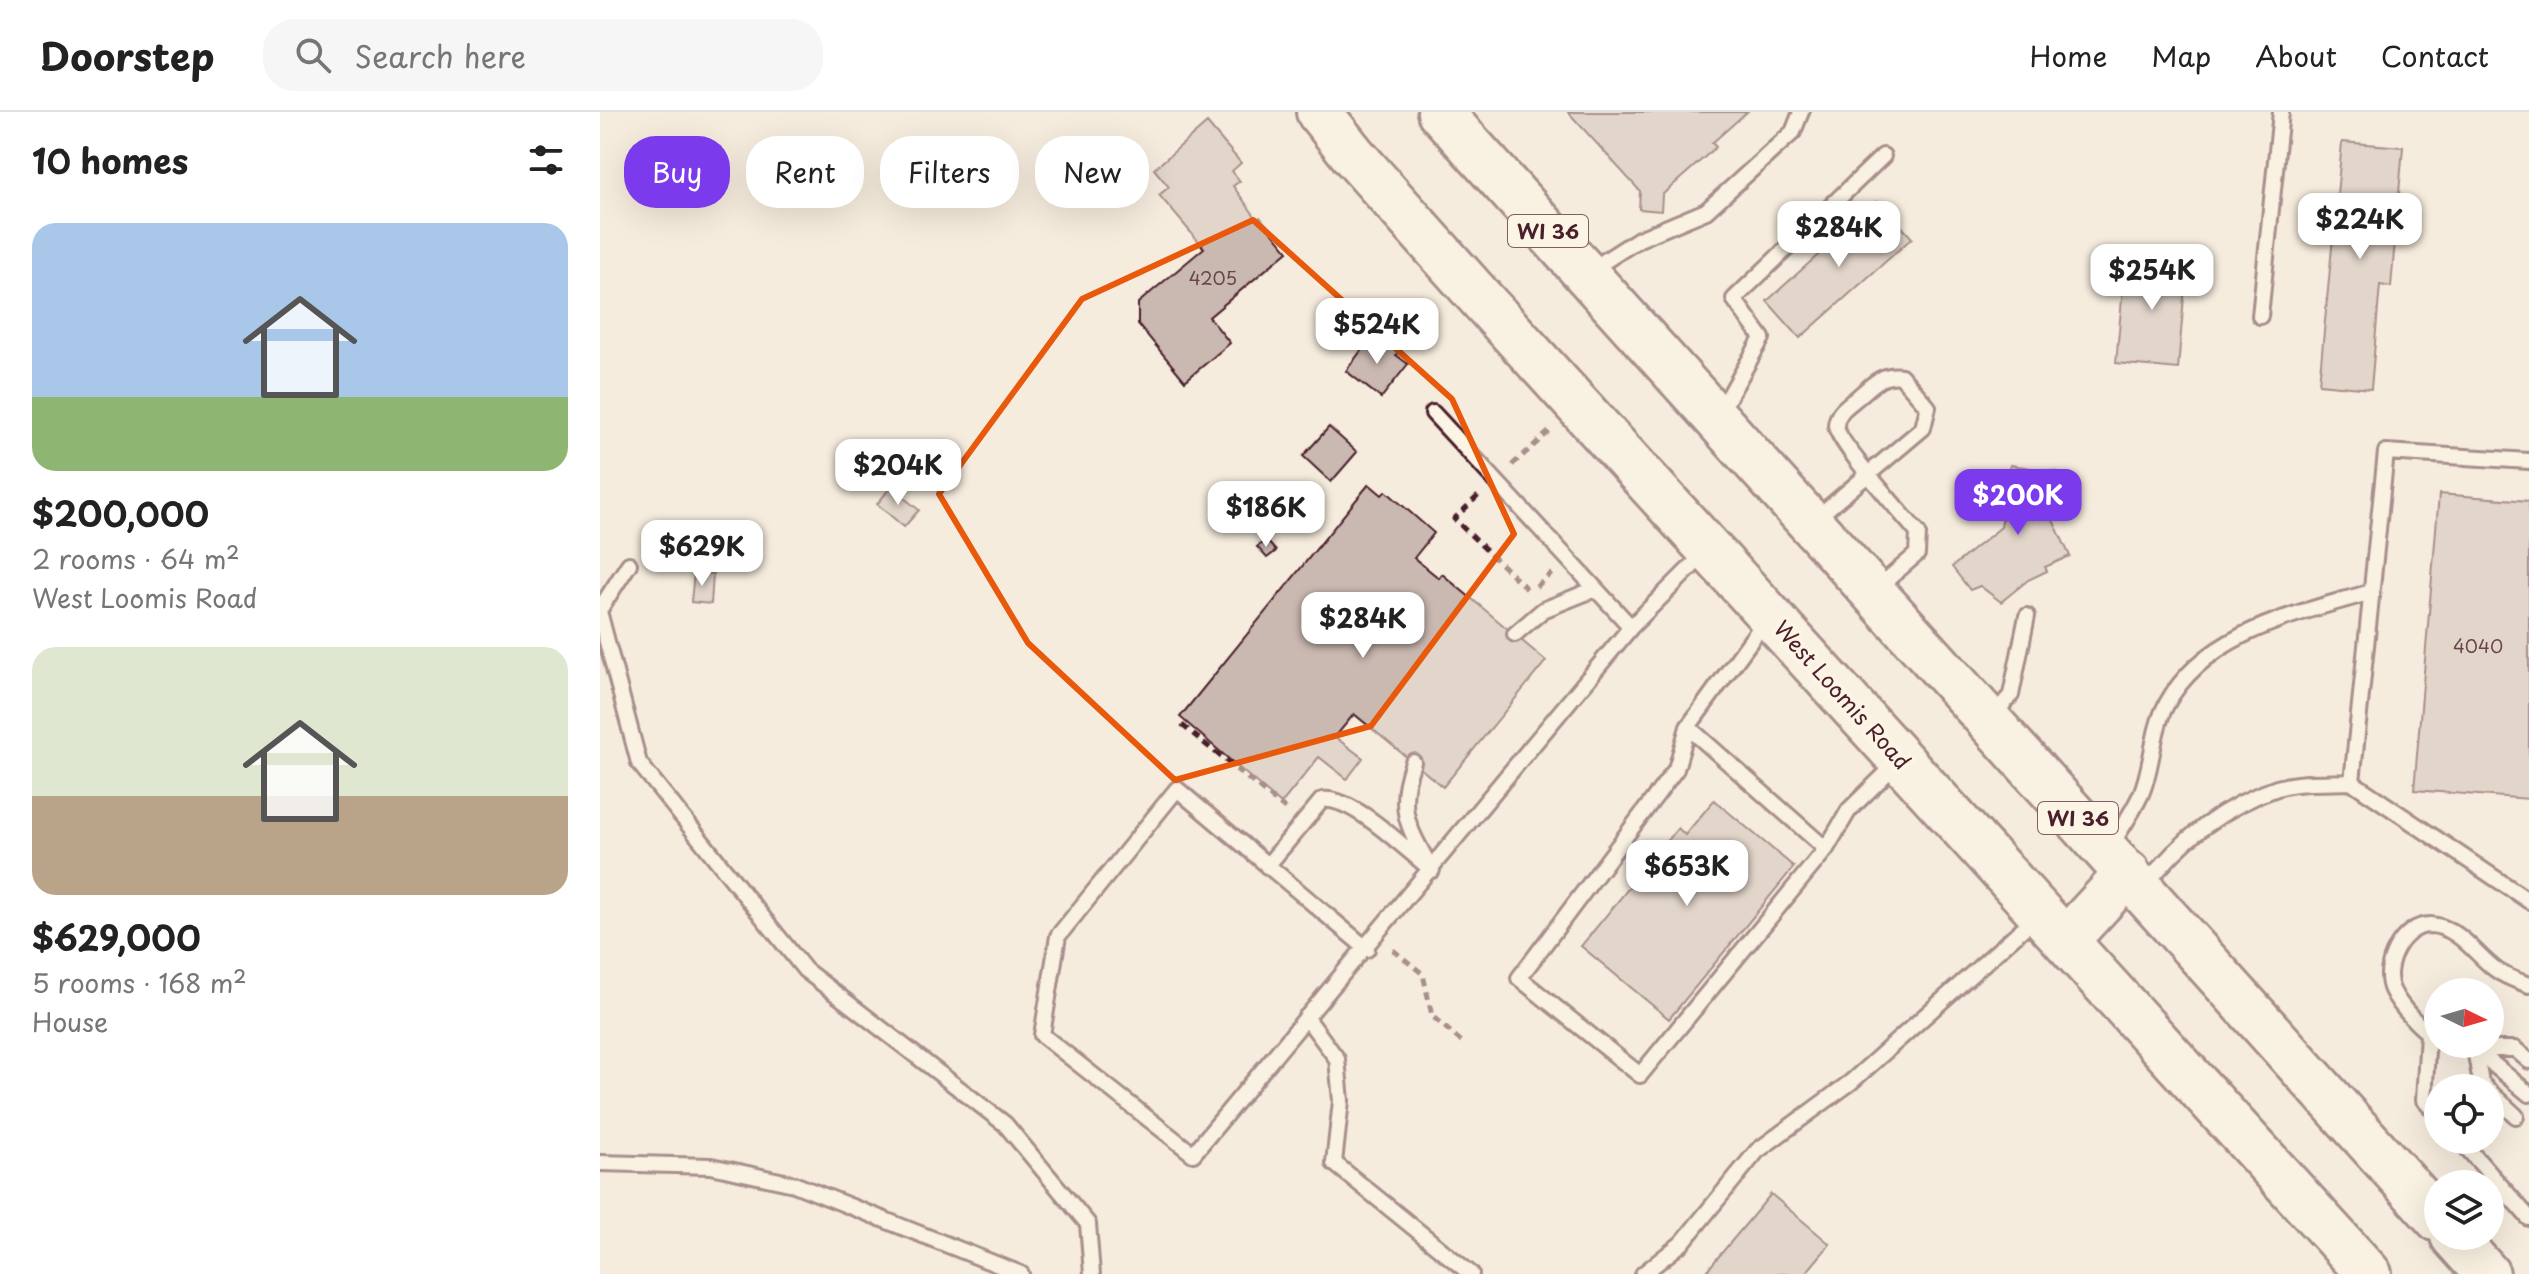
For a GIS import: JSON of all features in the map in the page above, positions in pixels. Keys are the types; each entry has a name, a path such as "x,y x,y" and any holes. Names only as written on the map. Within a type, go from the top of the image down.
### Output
{"main road":[{"name":"West Loomis Road","path":"1319,112 1383,189 2369,1274"},
{"path":"1415,112 1484,161"},
{"name":"WI 36","path":"1440,112 2424,1203"},
{"path":"2054,926 2126,871"},
{"path":"2466,1250 2487,1274"}],"lane":[{"path":"1586,273 1639,239 1706,211 1793,132 1801,112"},
{"path":"2260,316 2281,112"},
{"path":"1716,418 1762,338 1734,299 1883,156"},
{"path":"1811,523 1869,474 1923,428 1928,407 1901,376 1890,374 1879,380 1840,413 1836,423 1836,433 1869,474 1918,533 1917,554 1873,592"},
{"path":"1433,413 1631,627"},
{"path":"2352,782 2386,452 2529,461"},
{"path":"1367,949 1177,789 1058,936 1042,1035 1193,1154 1306,1017 1367,949 1631,627 1710,548"},
{"path":"600,609 629,564"},
{"path":"1515,634 1543,610 1595,589"},
{"path":"2126,871 2141,793 2165,707 2186,675 2209,654 2238,636 2371,592"},
{"path":"1770,614 1688,727 1676,769 1519,978 1640,1075 1826,849 1849,810 1902,759"},
{"path":"600,615 639,763 805,970 1005,1124 1088,1224 1092,1274"},
{"path":"1989,720 2011,695 2027,616"},
{"path":"1688,727 1826,849"},
{"path":"1413,762 1403,789 1407,825 1432,870"},
{"path":"2126,871 2170,852 2214,818 2279,787 2352,782 2529,901"},
{"path":"1267,866 1322,800 1334,798 1351,806 1432,870"},
{"path":"2424,1026 2391,989 2391,959 2411,931 2430,925 2450,931 2496,970 2529,985"},
{"path":"1643,1274 1682,1243 1757,1151 2054,926"},
{"path":"1306,1017 1337,1059 1341,1101 1334,1163 1471,1274"},
{"path":"2504,1049 2515,1049 2529,1061"},
{"path":"2486,1058 2529,1094"},
{"path":"2504,1105 2516,1116"},
{"path":"2472,1154 2529,1218"},
{"path":"600,1163 711,1166 794,1184 1021,1274"}],"path":[{"path":"1182,725 1283,810 1291,802"},
{"path":"1377,936 1423,974 1432,1016 1464,1044"}],"highlighted area":[{"path":"1253,220 1452,399 1514,534 1371,726 1175,780 1028,643 939,494 1082,299"}],"building":[{"path":"1568,112 1747,112 1712,143 1716,147 1662,195 1661,211 1639,209 1640,191"},
{"path":"1207,123 1241,163 1232,171 1240,181 1233,186 1257,219 1260,217 1288,251 1209,317 1230,343 1185,381 1138,324 1138,303 1204,248 1159,195 1169,187 1154,169"},
{"path":"2342,142 2403,147 2391,287 2380,285 2371,389 2319,384"},
{"path":"1878,201 1912,238 1800,338 1767,301"},
{"path":"2126,255 2187,260 2178,369 2116,363"},
{"path":"1372,336 1378,341 1381,337 1399,350 1396,355 1408,364 1381,398 1346,371"},
{"path":"1329,427 1357,452 1331,482 1303,456"},
{"path":"2010,465 2059,472 2052,518 2070,556 2045,567 2047,571 2028,580 2001,602 1980,586 1970,590 1952,567 2001,527"},
{"path":"1369,484 1382,495 1386,491 1434,533 1414,558 1439,578 1442,574 1546,661 1443,787 1354,714 1335,737 1363,758 1347,779 1319,757 1281,804 1180,717"},
{"path":"891,487 919,510 904,527 877,504"},
{"path":"2439,494 2529,501 2529,799 2414,790"},
{"path":"1266,540 1276,551 1267,558 1257,547"},
{"path":"694,572 713,574 711,604 691,602"},
{"path":"1714,800 1794,867 1669,1019 1581,946 1678,828 1685,835"},
{"path":"1771,1194 1830,1244 1805,1274 1704,1274"}]}
